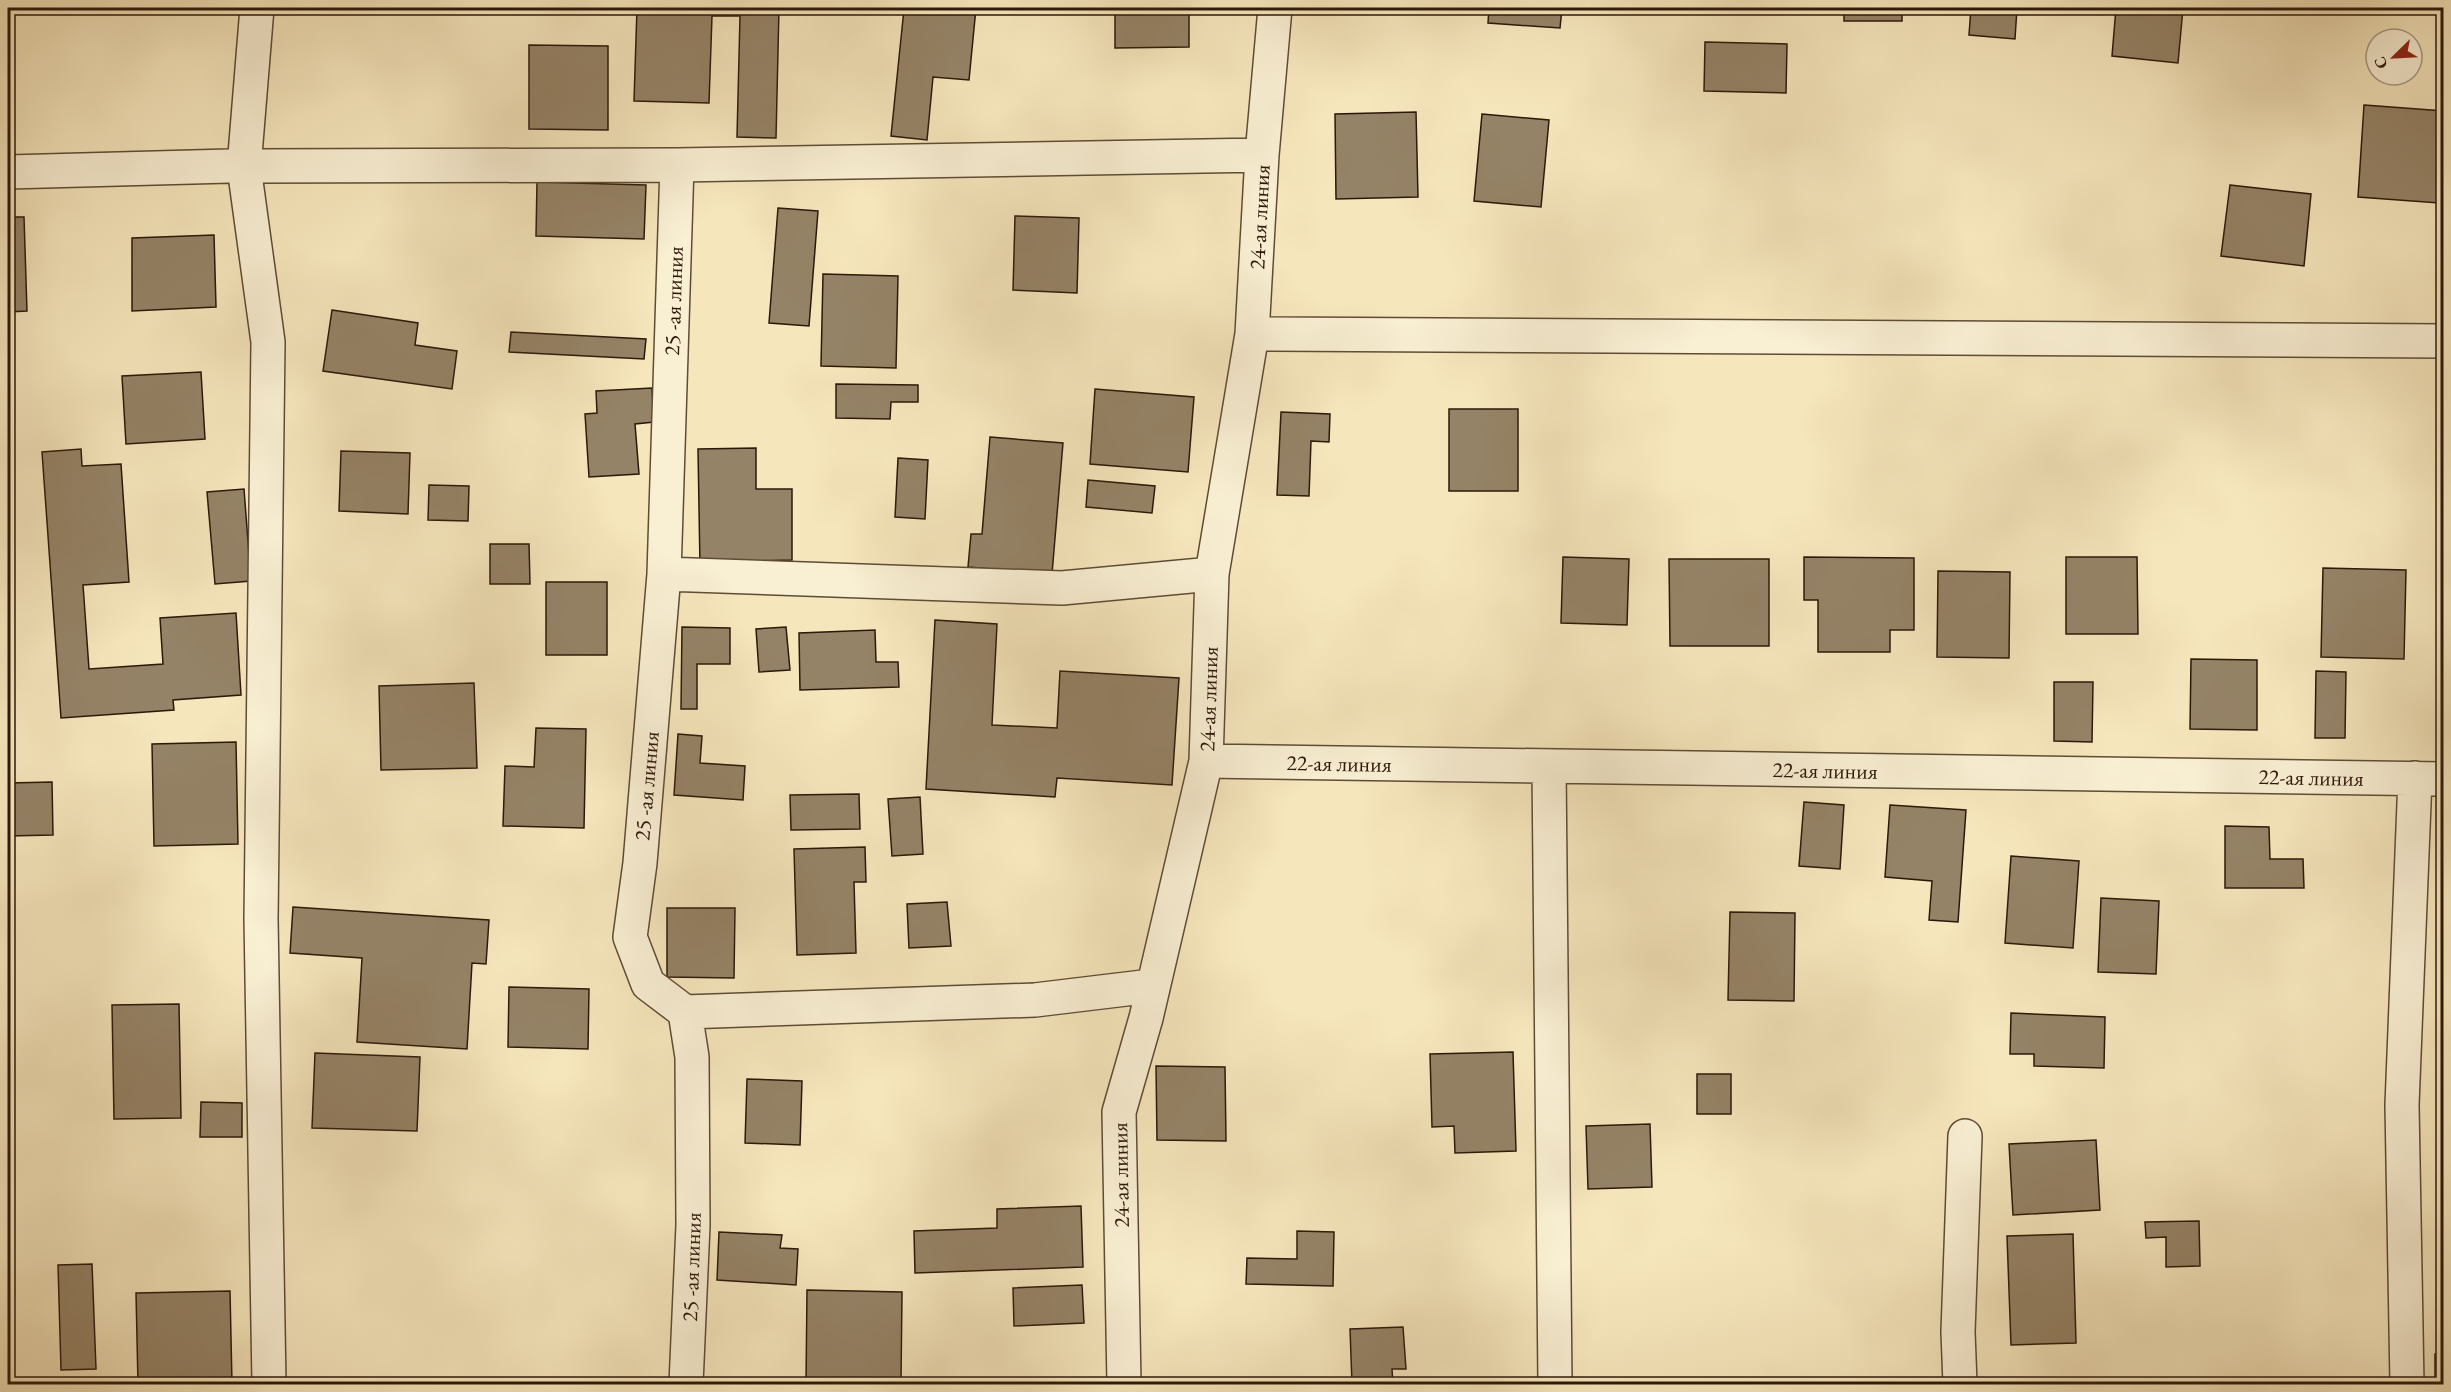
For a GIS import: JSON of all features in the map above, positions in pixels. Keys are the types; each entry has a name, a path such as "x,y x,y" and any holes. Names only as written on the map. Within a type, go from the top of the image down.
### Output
{"street":[{"path":"257,8 244,167 268,342 261,919 268,1384"},
{"name":"24-ая линия","path":"1124,1384 1119,1112 1146,1018 1151,986 1206,761 1212,574 1252,334 1262,155 1275,8"},
{"path":"8,172 244,167 677,165 1262,155"},
{"name":"25 -ая линия","path":"677,165 664,574 640,863 630,937 648,984 685,1012 692,1057 693,1213 686,1384"},
{"path":"1252,334 2444,340"},
{"path":"664,574 1062,588 1212,574"},
{"name":"22-ая линия","path":"1206,761 2429,779"},
{"path":"1549,766 1555,1384"},
{"path":"2407,1384 2402,1105 2429,779"},
{"path":"685,1012 1035,1000 1151,986"},
{"path":"1960,1384 1959,1332 1965,1136"}],"building":[{"path":"637,8 779,8 776,138 737,137 740,16 712,16 709,103 634,101"},
{"path":"937,8 976,8 969,80 933,77 927,140 891,136 904,9 936,11"},
{"path":"1115,8 1189,8 1189,47 1115,48"},
{"path":"1489,8 1562,8 1560,28 1488,23"},
{"path":"1844,8 1902,8 1902,21 1844,21"},
{"path":"1971,8 2017,8 2015,39 1969,35"},
{"path":"2116,8 2183,8 2178,63 2112,56"},
{"path":"1705,42 1787,44 1786,93 1704,91"},
{"path":"529,45 608,46 608,130 529,129"},
{"path":"2364,105 2444,111 2439,203 2358,197"},
{"path":"1416,112 1418,197 1336,199 1335,114"},
{"path":"1482,114 1549,120 1541,207 1474,201"},
{"path":"537,182 646,185 644,239 536,236"},
{"path":"2230,185 2311,194 2304,266 2221,256"},
{"path":"778,208 818,211 809,326 769,323"},
{"path":"1015,216 1079,218 1077,293 1013,290"},
{"path":"8,217 24,217 27,311 8,312"},
{"path":"214,235 216,307 132,311 132,238"},
{"path":"823,274 898,276 896,368 821,366"},
{"path":"332,310 418,323 415,345 457,351 452,389 323,371"},
{"path":"511,332 646,339 644,359 509,352"},
{"path":"201,372 205,439 126,444 122,376"},
{"path":"836,384 918,385 918,402 891,402 890,419 836,418"},
{"path":"652,388 654,422 635,424 639,474 589,477 585,414 597,413 596,391"},
{"path":"1095,389 1194,397 1188,472 1090,464"},
{"path":"1449,409 1518,409 1518,491 1449,491"},
{"path":"1281,412 1330,414 1329,442 1311,441 1309,496 1277,495"},
{"path":"990,437 1063,443 1052,574 968,567 971,534 982,534"},
{"path":"756,448 756,489 792,489 792,560 751,561 700,567 698,449"},
{"path":"81,449 82,466 121,464 129,582 83,585 89,669 163,664 160,618 236,613 241,695 173,700 174,710 61,718 42,452"},
{"path":"341,451 410,453 408,514 339,511"},
{"path":"898,458 928,460 925,519 895,517"},
{"path":"1088,480 1155,486 1152,513 1086,507"},
{"path":"429,485 469,486 468,521 428,520"},
{"path":"244,489 251,581 215,584 207,492"},
{"path":"490,544 529,544 530,584 490,584"},
{"path":"1563,557 1629,559 1627,625 1561,623"},
{"path":"1804,557 1914,558 1914,630 1890,630 1890,652 1818,652 1818,600 1804,600"},
{"path":"2066,557 2137,557 2138,634 2066,634"},
{"path":"1669,559 1769,559 1769,646 1670,646"},
{"path":"2323,568 2406,570 2404,659 2321,657"},
{"path":"1938,571 2010,572 2009,658 1937,657"},
{"path":"546,582 607,582 607,655 546,655"},
{"path":"8,617 14,671 8,672"},
{"path":"935,620 997,624 992,725 1057,728 1060,671 1179,678 1172,785 1057,778 1055,797 926,789"},
{"path":"682,627 730,628 730,664 697,664 697,709 681,709"},
{"path":"786,627 790,670 759,672 756,629"},
{"path":"875,630 876,662 898,662 899,687 800,690 799,633"},
{"path":"2191,659 2257,660 2257,730 2190,729"},
{"path":"2316,671 2346,672 2345,738 2315,738"},
{"path":"2054,682 2093,682 2092,742 2054,741"},
{"path":"474,683 477,768 381,770 379,686"},
{"path":"536,728 586,729 584,828 503,826 505,766 534,767"},
{"path":"678,734 702,736 700,763 745,766 743,800 674,795"},
{"path":"236,742 238,844 154,846 152,744"},
{"path":"52,782 53,835 8,836 8,783"},
{"path":"859,794 860,829 791,830 790,795"},
{"path":"920,797 923,854 892,856 888,799"},
{"path":"1804,802 1844,805 1840,869 1799,866"},
{"path":"1890,805 1966,810 1958,922 1929,920 1932,881 1885,877"},
{"path":"2225,826 2269,827 2270,859 2303,859 2304,888 2225,888"},
{"path":"865,847 866,882 854,882 856,953 797,955 794,849"},
{"path":"2011,856 2079,861 2073,948 2005,943"},
{"path":"2101,898 2159,901 2156,974 2098,972"},
{"path":"947,902 951,946 909,948 907,904"},
{"path":"293,907 489,920 486,964 472,963 467,1049 357,1042 362,958 290,953"},
{"path":"667,908 735,908 734,978 667,977"},
{"path":"1730,912 1795,913 1794,1001 1728,1000"},
{"path":"509,987 589,989 588,1049 508,1047"},
{"path":"179,1004 181,1118 114,1119 112,1005"},
{"path":"2011,1013 2105,1017 2104,1068 2034,1066 2034,1054 2010,1054"},
{"path":"1513,1052 1516,1151 1455,1153 1454,1126 1432,1127 1430,1054"},
{"path":"315,1053 420,1057 417,1131 312,1128"},
{"path":"1156,1066 1225,1067 1226,1141 1157,1140"},
{"path":"1697,1074 1731,1074 1731,1114 1697,1114"},
{"path":"747,1079 802,1081 800,1145 745,1143"},
{"path":"201,1102 242,1103 242,1137 200,1137"},
{"path":"1650,1124 1652,1187 1588,1189 1586,1126"},
{"path":"2096,1140 2100,1210 2013,1215 2009,1144"},
{"path":"2438,1146 2444,1146 2444,1225 2443,1225"},
{"path":"1081,1206 1083,1267 915,1273 914,1231 997,1228 997,1209"},
{"path":"2199,1221 2200,1266 2166,1267 2166,1237 2146,1238 2145,1222"},
{"path":"1297,1231 1334,1232 1333,1286 1246,1284 1247,1258 1297,1259"},
{"path":"719,1232 782,1235 780,1248 798,1249 796,1285 717,1280"},
{"path":"2073,1234 2076,1343 2011,1345 2007,1236"},
{"path":"92,1264 96,1369 61,1370 58,1265"},
{"path":"1082,1285 1084,1323 1014,1326 1013,1288"},
{"path":"807,1290 902,1292 901,1384 806,1383"},
{"path":"230,1291 232,1384 138,1384 136,1293"},
{"path":"1403,1327 1406,1369 1392,1369 1393,1384 1352,1384 1350,1329"},
{"path":"2435,1354 2444,1354 2444,1384 2435,1384"}]}
